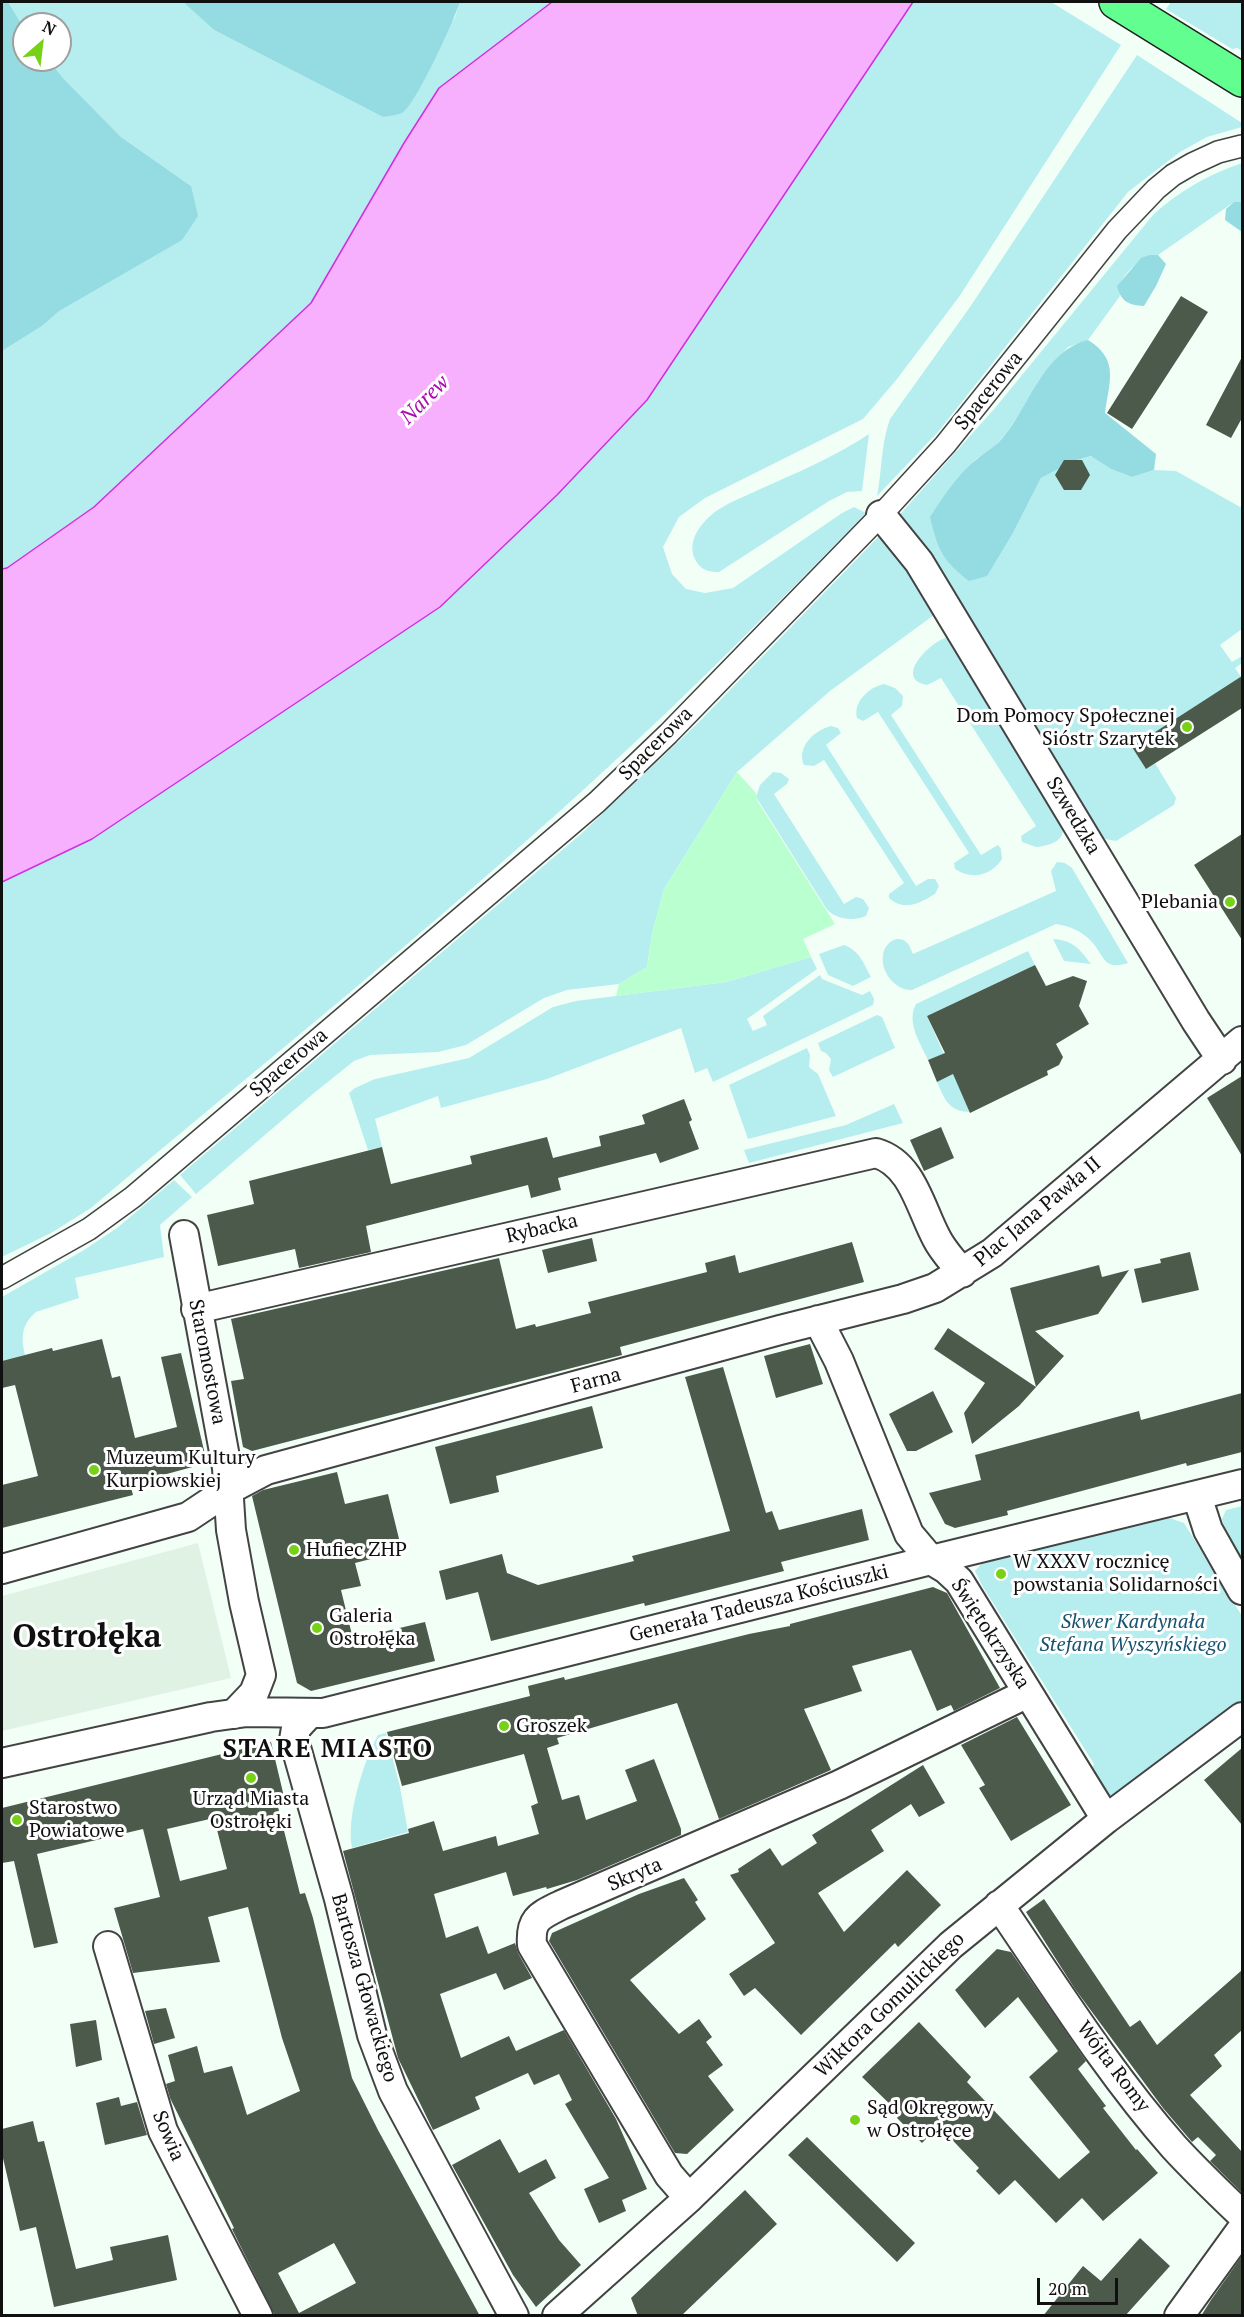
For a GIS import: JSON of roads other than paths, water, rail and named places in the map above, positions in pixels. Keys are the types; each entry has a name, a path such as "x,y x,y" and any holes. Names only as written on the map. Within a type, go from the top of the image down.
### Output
{"main road":[{"path":"1116,2 1242,80"}],"street":[{"name":"Spacerowa","path":"2,1278 89,1228 133,1197 597,802 668,734 881,515 945,445 1117,230 1156,189 1192,164 1218,152 1242,146"},
{"name":"Szwedzka","path":"881,515 919,562 1190,1011 1222,1060"},
{"name":"Plac Jana Pawła II","path":"887,1156 906,1174 938,1241 962,1273 992,1253 1242,1041"},
{"name":"Rybacka","path":"196,1309 862,1155 876,1153 887,1156"},
{"name":"Staromostowa","path":"184,1234 230,1490 231,1530 244,1602 261,1675 254,1693 234,1714"},
{"name":"Farna","path":"2,1569 188,1517 266,1470 903,1299 935,1288 962,1273"},
{"name":"Świętokrzyska","path":"818,1320 839,1361 909,1534 931,1560 946,1569 959,1581 1106,1820"},
{"name":"Generała Tadeusza Kościuszki","path":"2,1763 168,1726 234,1714 323,1713 1242,1484"},
{"path":"1197,1496 1208,1530 1242,1590"},
{"name":"Skryta","path":"689,2198 669,2175 532,1946 534,1923 545,1913 839,1785 1028,1693"},
{"name":"Bartosza Głowackiego","path":"310,1713 296,1728 294,1740 339,1899 378,2053 393,2091 514,2316"},
{"name":"Wiktora Gomulickiego","path":"556,2316 689,2198 951,1945 1106,1820 1242,1718"},
{"name":"Wójta Romy","path":"999,1905 1105,2060 1174,2147 1242,2216"},
{"name":"Sowia","path":"108,1946 163,2132 258,2316"},
{"path":"1179,2316 1242,2229"}],"water":[{"name":"Narew","path":"552,2 913,2 647,400 557,495 440,607 92,839 2,882 2,569 7,568 94,507 311,303 404,143 439,88"}],"place":[{"name":"Dom Pomocy Społecznej Sióstr Szarytek","path":"1187,727"},
{"name":"Plebania","path":"1230,902"},
{"name":"Muzeum Kultury Kurpiowskiej","path":"94,1470"},
{"name":"Hufiec ZHP","path":"294,1550"},
{"name":"W XXXV rocznicę powstania Solidarności","path":"1001,1574"},
{"name":"Galeria Ostrołęka","path":"317,1628"},
{"name":"Groszek","path":"504,1726"},
{"name":"Urząd Miasta Ostrołęki","path":"251,1778"},
{"name":"Starostwo Powiatowe","path":"17,1820"},
{"name":"Sąd Okręgowy w Ostrołęce","path":"855,2120"}],"district":[{"name":"Ostrołęka","path":"87,1638"},
{"name":"STARE MIASTO","path":"328,1750"}],"park label":[{"name":"Skwer Kardynała Stefana Wyszyńskiego","path":"1133,1634"}]}
